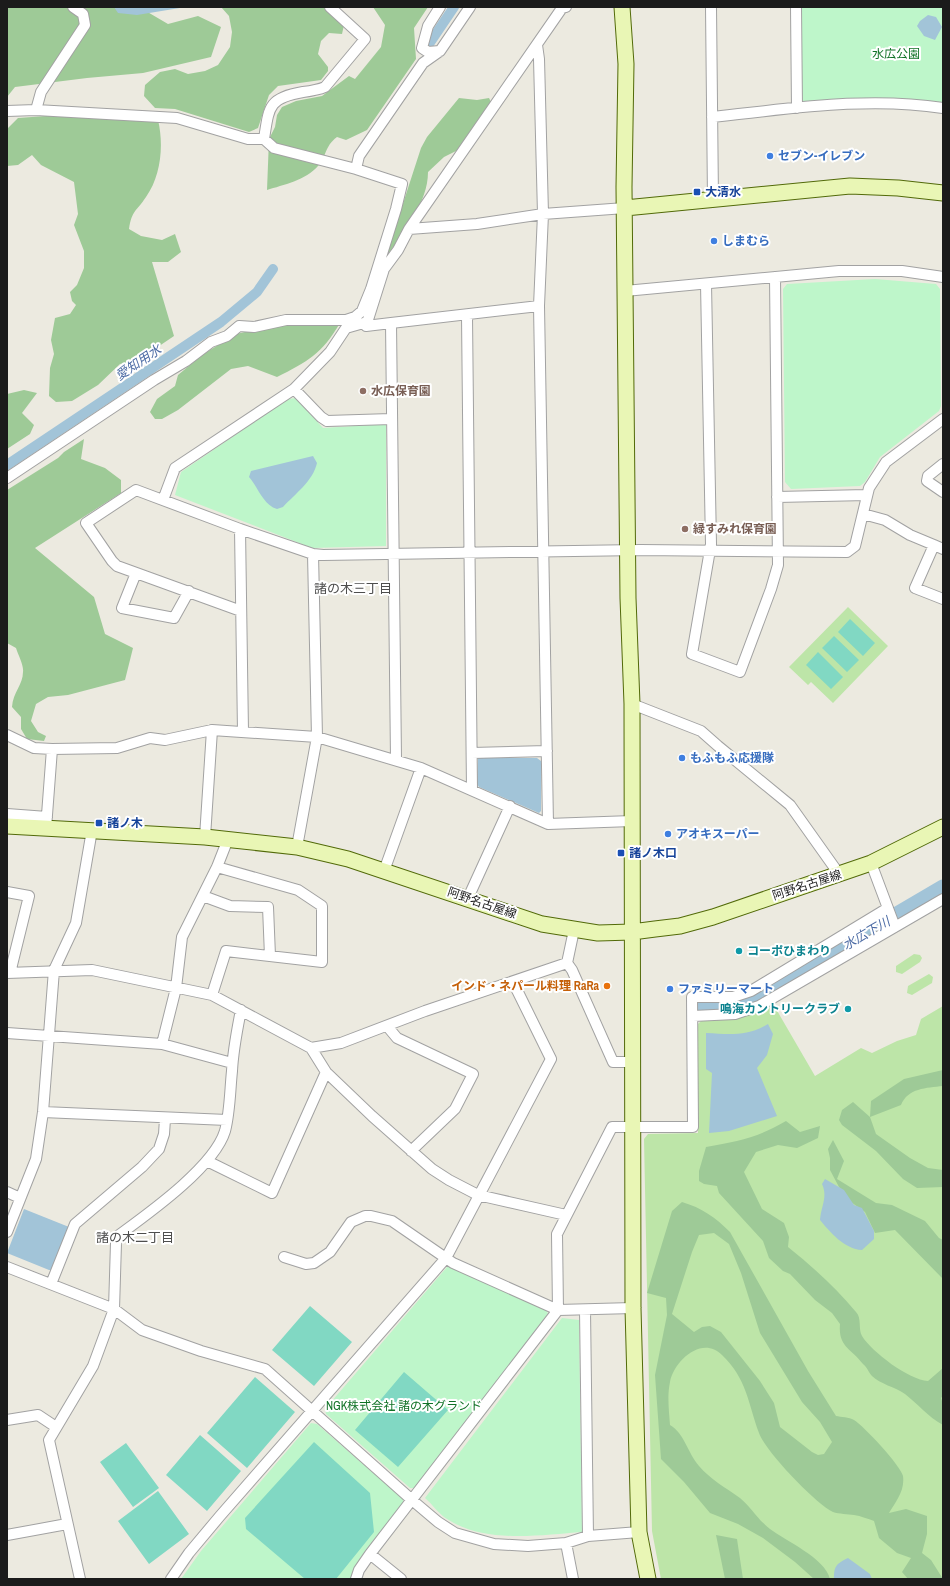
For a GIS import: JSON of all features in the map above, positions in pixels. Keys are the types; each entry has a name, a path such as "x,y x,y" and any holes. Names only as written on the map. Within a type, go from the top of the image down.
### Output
{"street":[{"path":"36,110 41,92 85,25 83,14 73,7"},
{"path":"264,139 268,117 275,102 288,95 325,87 365,39 330,7"},
{"path":"440,7 428,26 422,48 428,52 440,51"},
{"path":"356,169 359,156 423,63 440,51 470,7"},
{"path":"539,306 467,316 366,326 384,270 398,250 409,229 562,8 566,7"},
{"path":"622,7 626,64 625,291 628,551 632,704 633,1308 639,1532 648,1579"},
{"path":"711,7 713,200"},
{"path":"796,7 798,108"},
{"path":"537,45 539,59 543,214 539,306 548,824"},
{"path":"712,117 841,104 879,103 943,108"},
{"path":"7,111 36,110 177,118 248,139 264,139 274,148 356,169 402,184 371,289 362,311 355,317 346,320 286,320 254,327 239,326 227,336 211,342 186,361 154,380 7,478"},
{"path":"409,229 477,224 543,214 713,200 850,186 898,188 943,193"},
{"path":"625,291 839,271 902,271 943,277"},
{"path":"706,284 711,551 692,654 740,672 771,589 778,565 775,277"},
{"path":"467,316 472,790"},
{"path":"163,500 176,468 294,389 330,352 346,328 367,322"},
{"path":"391,323 396,759"},
{"path":"294,389 321,417 327,421 391,419"},
{"path":"241,611 117,566 112,562 86,523 136,490 240,529 313,554 777,550 847,552 855,546 869,488 886,462 943,419"},
{"path":"943,464 928,476 927,481 943,492"},
{"path":"777,496 867,495"},
{"path":"863,514 885,520 910,535 938,547 915,588 943,599"},
{"path":"240,529 243,732"},
{"path":"297,846 317,737 313,554"},
{"path":"136,573 122,608 174,618 189,591"},
{"path":"632,704 701,732 790,805 839,874"},
{"path":"7,735 34,748 52,749 117,748 150,738 165,740 212,730 317,737 396,759 421,768 548,824 632,821"},
{"path":"205,837 212,730"},
{"path":"7,814 47,822 52,749"},
{"path":"472,753 547,751"},
{"path":"384,871 421,768"},
{"path":"468,898 510,806"},
{"name":"阿野名古屋線","path":"7,826 47,822 92,830 205,837 297,846 384,871 542,924 598,933 632,932 680,926 713,917 871,863 943,827"},
{"path":"7,1232 36,1159 43,1112 54,970 76,923 92,830"},
{"path":"162,1044 176,988 182,938 217,867 228,839"},
{"path":"871,863 895,926"},
{"path":"212,995 226,951 322,962 322,906 298,890 217,867"},
{"path":"7,892 29,896 9,973 54,970 92,970 212,995 311,1048 326,1072 372,1116 432,1169 478,1195 566,1215"},
{"path":"203,896 230,906 268,907 270,956"},
{"path":"693,1016 725,1015 749,1010 943,899"},
{"path":"356,1579 359,1570 370,1554 558,1310 557,1234 612,1127 693,1127 692,997 733,997 751,991 888,910"},
{"path":"567,964 574,930"},
{"path":"567,964 572,970 612,1062 633,1062"},
{"path":"311,1048 341,1043 567,964"},
{"path":"171,1579 220,1516 446,1258 551,1059 513,982"},
{"path":"80,1579 49,1440 93,1366 114,1309 116,1243 119,1235 150,1211 207,1161 220,1143 227,1120 232,1063 241,1010"},
{"path":"387,1026 397,1038 473,1074 455,1109 411,1151"},
{"path":"7,1033 162,1044 232,1063"},
{"path":"207,1161 272,1193 326,1072"},
{"path":"43,1112 165,1119 227,1120"},
{"path":"51,1284 75,1224 142,1167 159,1149 164,1134 165,1119"},
{"path":"7,1192 20,1198"},
{"path":"284,1257 306,1264 314,1263 330,1252 351,1222 365,1216 371,1216 392,1220 446,1258 558,1310 633,1308"},
{"path":"7,1267 114,1309 142,1330 201,1351 265,1369 412,1500 438,1522 455,1533 494,1544 528,1546 566,1543 588,1536 639,1532"},
{"path":"585,1310 588,1536"},
{"path":"7,1420 38,1415 56,1427"},
{"path":"7,1535 67,1524"},
{"path":"566,1543 573,1579"},
{"path":"370,1554 401,1579"}],"green space":[{"path":"7,7 139,7 168,24 198,16 221,27 211,57 143,73 15,87 7,97"},
{"path":"221,7 323,7 344,25 342,34 329,33 321,41 318,54 328,67 328,71 321,80 278,86 269,95 258,128 249,132 175,109 155,108 144,96 145,85 160,72 175,69 188,74 205,71 218,65 230,47 232,32 229,16"},
{"path":"373,7 428,7 414,28 416,59 367,130 346,140 337,137 330,144 323,159 313,171 294,181 267,190 269,139 275,127 277,115 282,107 296,101 322,96 349,76 355,79 381,47 385,25"},
{"name":"水広公園","path":"799,7 943,7 943,104 803,104 801,101"},
{"path":"459,98 477,100 489,98 492,104 462,148 444,157 428,172 427,184 419,207 385,259 421,148 427,137"},
{"path":"60,115 158,120 161,150 158,170 151,189 133,214 129,229 141,236 162,240 175,234 181,252 168,262 152,262 174,336 137,361 120,364 98,385 72,401 56,402 49,396 50,368 54,354 51,340 55,318 70,314 76,305 72,301 70,292 77,285 84,268 84,251 74,225 78,214 74,182 41,165 32,155 18,165 7,166 7,129 18,118"},
{"path":"875,279 936,284 940,289 941,406 939,411 880,457 865,482 860,486 791,489 785,482 783,289 787,284"},
{"path":"340,323 327,342 313,356 297,367 277,377 248,366 231,369 178,410 162,419 155,419 150,412 157,399 175,386 178,375 202,355 236,334 281,324"},
{"path":"24,390 37,393 22,413 34,425 30,434 7,449 7,394"},
{"path":"296,398 323,428 386,424 386,546 312,548 175,495 181,472 288,399"},
{"path":"84,439 81,459 105,468 121,480 121,493 35,548 94,597 105,634 133,648 125,680 68,695 48,697 36,704 31,721 38,732 46,736 44,741 27,739 21,729 21,717 12,707 14,697 23,677 23,669 16,648 7,643 7,490 58,458 64,452"},
{"path":"848,607 888,646 833,703 811,682 808,685 789,667"},
{"path":"850,619 875,643 863,656 838,632"},
{"path":"834,636 859,660 847,672 822,648"},
{"path":"818,652 843,677 831,689 806,665"},
{"path":"914,954 920,955 922,958 920,962 902,974 896,972 896,966"},
{"path":"929,974 933,977 932,983 912,995 907,993 908,986"},
{"name":"鳴海カントリークラブ","path":"772,1002 815,1076 861,1048 872,1053 897,1041 916,1035 921,1019 943,1006 943,1579 661,1579 652,1531 644,1139 648,1134 698,1133 697,1025 701,1021 735,1018"},
{"path":"943,1070 943,1086 924,1088 913,1092 904,1099 901,1105 870,1117 871,1101 904,1079"},
{"path":"853,1102 870,1117 876,1134 910,1158 928,1168 943,1170 943,1187 917,1188 903,1179 876,1151 842,1125 839,1120 842,1110"},
{"path":"786,1121 800,1132 820,1126 818,1138 797,1148 778,1145 756,1152 744,1172 762,1209 784,1223 789,1237 788,1247 824,1278 858,1314 862,1336 874,1350 901,1371 920,1379 928,1381 943,1368 943,1396 941,1398 943,1404 943,1425 905,1394 872,1376 866,1367 843,1343 840,1332 840,1324 832,1313 815,1300 790,1274 783,1271 769,1258 763,1241 719,1193 717,1186 704,1184 699,1181 699,1171 706,1147 747,1138 776,1127"},
{"path":"833,1140 844,1161 837,1179 876,1203 892,1205 925,1221 939,1238 943,1240 943,1279 895,1230 875,1233 865,1212 851,1202 839,1187 830,1170 828,1149"},
{"path":"682,1202 689,1204 708,1214 730,1232 808,1371 836,1416 850,1418 859,1424 882,1446 901,1471 903,1476 903,1486 889,1513 906,1509 927,1516 927,1534 922,1553 931,1560 943,1579 908,1579 902,1572 911,1558 897,1553 879,1538 874,1521 857,1515 833,1512 815,1499 792,1476 763,1441 746,1392 737,1373 722,1355 714,1350 706,1348 698,1349 690,1353 677,1366 669,1387 668,1404 670,1425 683,1438 695,1461 703,1471 740,1498 770,1529 813,1557 827,1571 830,1579 814,1579 795,1562 763,1538 738,1524 710,1513 684,1482 661,1459 655,1375 667,1315 666,1298 647,1293 672,1211","holes":["714,1233 729,1244 741,1273 760,1333 802,1402 820,1422 832,1442 824,1454 818,1455 812,1452 780,1427 774,1403 760,1381 721,1332 710,1326 702,1327 694,1332 672,1314 699,1235"]},
{"name":"NGK株式会社 諸の木グランド","path":"453,1266 546,1308 548,1314 415,1488 410,1488 326,1414 325,1409 447,1267"},
{"path":"310,1306 352,1342 314,1386 272,1350"},
{"path":"562,1318 579,1320 582,1532 513,1536 478,1532 462,1527 447,1519 425,1498"},
{"path":"404,1372 448,1410 398,1467 355,1430"},
{"path":"255,1377 295,1412 247,1468 207,1433"},
{"name":"NGK株式会社 諸の木グランド","path":"311,1423 317,1424 403,1499 403,1505 355,1568 351,1579 181,1579 201,1551"},
{"path":"200,1435 241,1471 207,1511 166,1475"},
{"path":"314,1442 370,1493 374,1532 336,1579 305,1579 246,1529 245,1518"},
{"path":"126,1443 159,1488 133,1507 100,1462"},
{"path":"158,1491 189,1534 149,1564 118,1521"},
{"path":"716,1535 737,1539 743,1579 725,1579"}],"shaded area":[{"path":"114,7 186,7 137,15 118,13"},
{"path":"928,15 936,17 942,27 935,40 924,36 917,26 920,21"},
{"path":"313,456 317,463 312,476 283,507 277,509 272,507 264,500 249,477 251,471"},
{"path":"478,758 537,758 541,761 541,811 539,813 479,787 477,784"},
{"path":"768,1024 773,1034 767,1055 757,1068 777,1116 729,1131 709,1133 712,1073 706,1069 706,1033 745,1033"},
{"path":"825,1179 844,1190 854,1205 862,1208 874,1231 874,1239 862,1250 849,1247 843,1243 833,1235 820,1220 824,1197 824,1189 822,1184"},
{"path":"24,1209 69,1227 52,1270 7,1253"},
{"path":"848,1558 870,1574 872,1579 834,1579 834,1571 836,1566"}],"waterway":[{"name":"愛知用水","path":"429,44 454,7"},
{"name":"愛知用水","path":"7,465 221,322 257,292 273,269"},
{"name":"水広下川","path":"701,1007 736,1006 756,998 943,888"}],"place":[{"name":"セブン-イレブン","path":"770,156"},
{"name":"大清水","path":"697,192"},
{"name":"しまむら","path":"714,241"},
{"name":"水広保育園","path":"363,391"},
{"name":"緑すみれ保育園","path":"685,529"},
{"name":"もふもふ応援隊","path":"682,758"},
{"name":"諸ノ木","path":"99,823"},
{"name":"アオキスーパー","path":"668,834"},
{"name":"諸ノ木口","path":"621,853"},
{"name":"コーポひまわり","path":"739,951"},
{"name":"インド・ネパール料理 RaRa","path":"607,986"},
{"name":"ファミリーマート","path":"670,989"},
{"name":"鳴海カントリークラブ","path":"848,1009"}],"district":[{"name":"諸の木三丁目","path":"353,588"},
{"name":"諸の木二丁目","path":"135,1237"}]}
